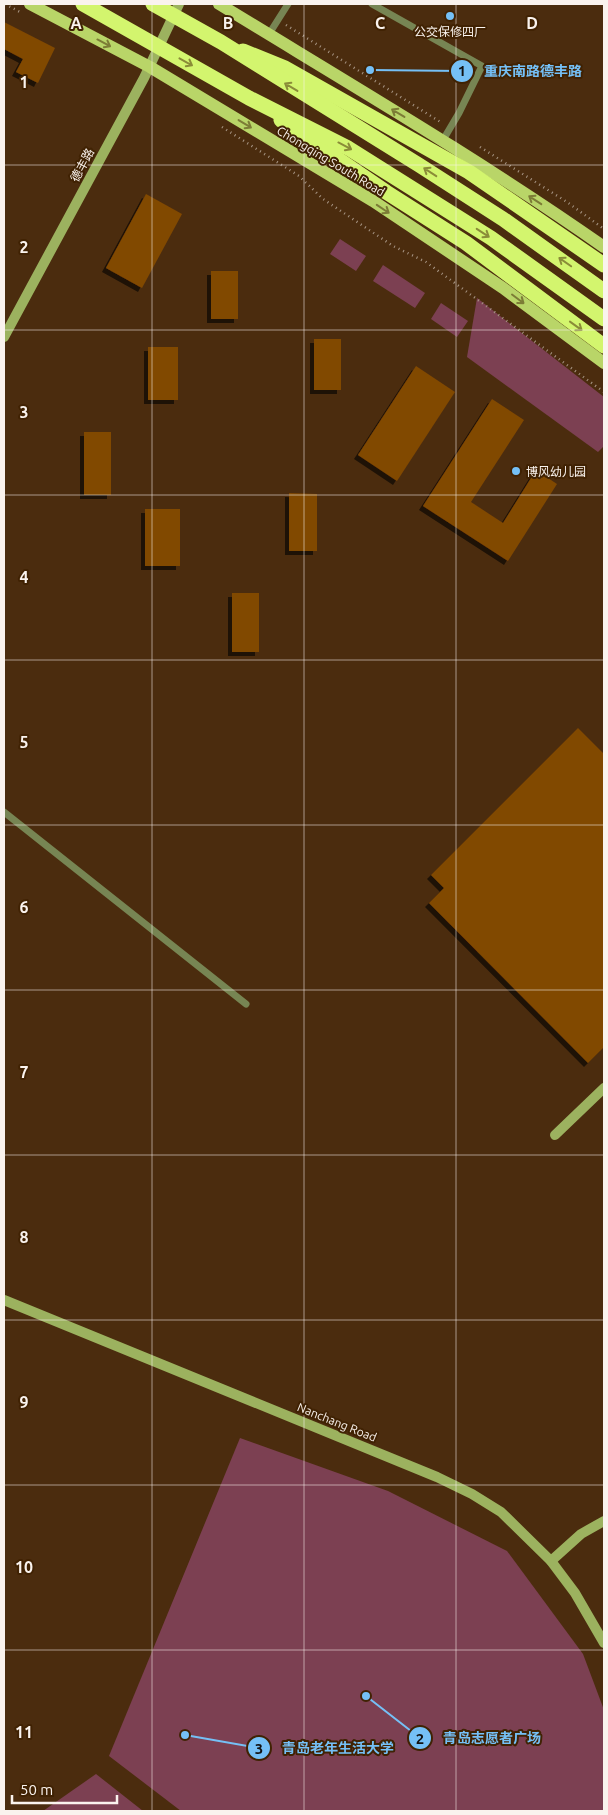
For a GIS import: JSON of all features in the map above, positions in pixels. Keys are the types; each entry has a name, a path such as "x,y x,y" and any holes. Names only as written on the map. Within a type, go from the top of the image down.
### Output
{"highway":[{"path":"82,4 249,98 348,148 422,193 490,238 604,319"},
{"path":"153,4 221,42 444,181 503,219 604,291"},
{"path":"221,42 285,68 469,172 604,265"},
{"path":"249,98 386,192 466,243 604,346"}],"main road":[{"name":"Chongqing South Road","path":"30,4 150,67 373,201 503,288 604,363"},
{"name":"德丰路","path":"4,336 150,67 179,4"},
{"path":"219,4 442,140 604,247"},
{"path":"555,1135 604,1088"},
{"name":"Nanchang Road","path":"4,1300 437,1476 472,1494 501,1512 551,1561 575,1593 604,1643"},
{"path":"551,1561 580,1534 604,1521"}],"lane":[{"path":"269,34 288,4"},
{"path":"372,4 482,66 459,113 442,140"},
{"path":"4,812 246,1004"}],"path":[{"path":"216,123 299,176 323,199 393,246 426,262 604,392"}],"shaded area":[{"path":"340,239 366,256 356,271 330,254"},
{"path":"383,265 425,293 415,308 373,281"},
{"path":"477,298 604,397 604,446 598,452 467,357"},
{"path":"441,303 468,321 457,337 431,319"},
{"path":"240,1438 388,1491 507,1551 583,1654 604,1710 604,1811 181,1811 109,1756"},
{"path":"96,1774 143,1811 43,1811"}],"building":[{"path":"4,22 55,48 38,83 16,72 23,59 4,49"},
{"path":"146,194 182,214 142,288 106,268"},
{"path":"211,271 238,271 238,319 211,319"},
{"path":"314,339 341,339 341,390 314,390"},
{"path":"148,347 178,347 178,400 148,400"},
{"path":"416,366 455,392 397,481 358,455"},
{"path":"492,399 524,420 471,502 503,523 536,470 557,484 508,561 423,506"},
{"path":"84,432 111,432 111,495 84,495"},
{"path":"289,493 317,494 317,551 289,551"},
{"path":"145,509 180,509 180,566 145,566"},
{"path":"232,593 259,593 259,652 232,652"},
{"path":"578,728 604,754 604,1047 588,1063 429,903 444,888 431,875"}],"place":[{"name":"公交保修四厂","path":"450,16"},
{"name":"重庆南路德丰路","path":"370,70"},
{"name":"博风幼儿园","path":"516,471"},
{"name":"青岛志愿者广场","path":"366,1696"},
{"name":"青岛老年生活大学","path":"185,1735"}]}
